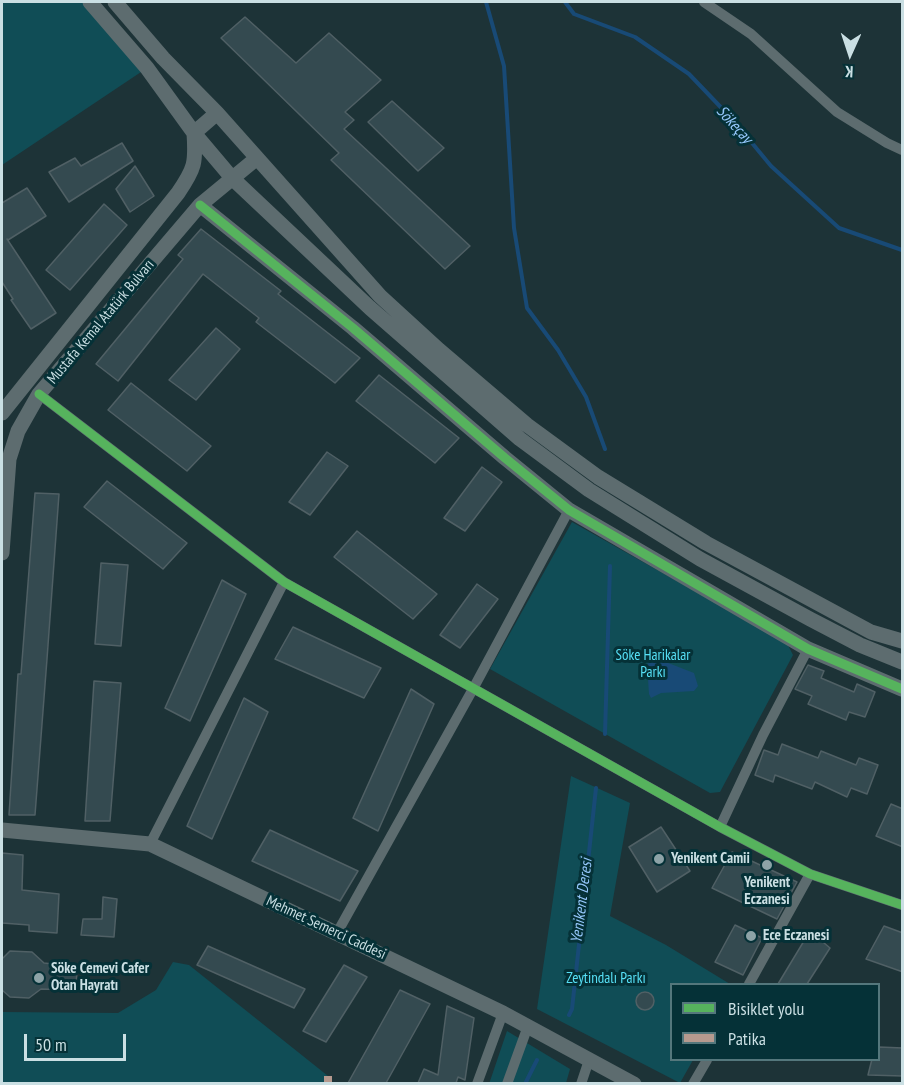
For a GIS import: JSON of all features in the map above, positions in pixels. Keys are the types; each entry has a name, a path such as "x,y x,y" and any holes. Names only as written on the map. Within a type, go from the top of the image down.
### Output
{"street":[{"path":"90,2 147,68 194,133 232,178 427,359 520,439 589,490 700,559 810,620 860,645 903,662"},
{"path":"115,2 163,58 217,113 380,296 527,425 598,477 706,543 871,632 903,641"},
{"path":"704,2 751,34 837,112 887,143 903,150"},
{"path":"194,133 217,113"},
{"name":"Mustafa Kemal Atatürk Bulvarı","path":"2,413 178,193 189,176 196,158 194,133"},
{"name":"Mustafa Kemal Atatürk Bulvarı","path":"2,553 9,459 6,452 39,394 200,205 257,158"},
{"path":"200,205 353,328 569,510 808,649 903,689"},
{"path":"39,394 284,582 473,689 810,874 903,905"},
{"path":"337,933 473,689 569,510"},
{"path":"150,844 284,582"},
{"path":"720,826 763,735 808,649"},
{"name":"Mehmet Semerci Caddesi","path":"2,830 150,844 503,1013 634,1083"},
{"path":"749,983 810,874"},
{"path":"477,1083 503,1013"},
{"path":"507,1083 528,1026"},
{"path":"581,1083 589,1060"},
{"path":"693,1083 706,1061"}],"green space":[{"path":"2,2 90,2 147,68 2,165"},
{"name":"Söke Harikalar Parkı","path":"572,522 787,643 793,655 720,792 710,793 490,669"},
{"name":"Zeytindalı Parkı","path":"571,776 630,803 610,916 666,945 728,983 670,983 670,1061 692,1061 680,1083 537,1009"},
{"path":"173,962 189,965 328,1076 331,1083 2,1083 2,1012 118,1013 156,990"},
{"path":"507,1031 570,1069 566,1083 489,1084"}],"shaded area":[{"path":"658,659 694,673 698,686 694,691 661,693 651,698 647,664"}],"building":[{"path":"245,17 296,63 329,33 381,80 345,112 354,120 344,129 470,246 445,269 331,160 339,153 221,38"},
{"path":"392,101 444,148 418,171 368,122"},
{"path":"122,143 133,161 69,202 49,172 75,158 81,166"},
{"path":"135,166 154,196 130,212 116,189"},
{"path":"27,188 46,216 7,239 56,313 31,329 2,282 2,203"},
{"path":"104,204 127,225 70,290 46,270"},
{"path":"201,229 281,291 278,294 360,358 335,383 256,322 259,318 203,274 118,381 96,364 183,259 178,255"},
{"path":"216,328 240,349 196,400 169,380"},
{"path":"379,375 459,438 435,463 356,401"},
{"path":"131,383 211,446 187,471 108,410"},
{"path":"327,452 348,466 310,515 289,502"},
{"path":"482,467 502,482 465,531 444,518"},
{"path":"107,481 187,543 163,569 84,507"},
{"path":"35,493 59,494 35,815 9,815 18,674 21,674"},
{"path":"357,531 437,594 413,619 334,557"},
{"path":"101,563 128,565 121,646 95,644"},
{"path":"222,580 246,594 190,721 165,708"},
{"path":"477,584 498,599 460,648 440,635"},
{"path":"293,627 381,668 364,698 275,659"},
{"path":"808,665 824,671 821,678 854,692 857,684 875,692 865,717 849,712 846,720 808,704 812,696 795,689"},
{"path":"94,681 121,683 110,821 85,821"},
{"path":"411,689 434,704 378,831 353,818"},
{"path":"244,698 268,712 212,839 187,826"},
{"path":"782,744 818,758 821,751 856,765 859,758 878,765 867,794 851,788 847,797 815,782 812,789 775,775 773,782 755,775 764,750 778,755"},
{"path":"891,804 903,809 903,847 876,836"},
{"name":"Yenikent Camii","path":"661,827 690,871 657,892 629,847"},
{"path":"270,830 358,871 340,901 252,861"},
{"path":"732,852 797,882 777,919 712,888"},
{"path":"2,853 23,855 22,890 59,894 57,933 29,931 29,925 2,923"},
{"path":"103,897 117,899 114,937 81,935 83,919 102,919"},
{"path":"735,925 762,938 743,975 715,962"},
{"path":"884,926 903,933 903,972 866,959"},
{"path":"810,931 830,948 808,983 779,983"},
{"path":"208,946 305,989 294,1008 197,965"},
{"name":"Söke Cemevi Cafer Otan Hayratı","path":"10,951 32,952 44,963 70,966 77,971 76,985 69,990 41,989 29,998 10,997 2,990 2,959"},
{"path":"344,965 367,977 326,1042 303,1031"},
{"path":"400,990 430,1004 386,1083 348,1083"},
{"path":"645,992 651,995 654,1001 651,1007 645,1010 639,1007 636,1001 639,995"},
{"path":"447,1006 474,1018 465,1080 458,1077 456,1083 418,1083 424,1069 438,1075"},
{"path":"880,1047 903,1048 903,1076 868,1075 872,1061 880,1061"}],"waterway":[{"path":"486,2 504,66 514,228 527,308 558,350 586,397 605,449"},
{"name":"Sökeçay","path":"565,2 574,14 635,37 689,74 733,120 771,166 839,228 902,250"},
{"path":"605,734 610,566"},
{"name":"Yenikent Deresi","path":"569,1015 572,1009 596,788"},
{"name":"Yenikent Deresi","path":"525,1084 537,1060"}],"marked path":[{"path":"328,1076 328,1084"}],"cycle path":[{"path":"200,205 353,328 569,510 808,649 902,689"},
{"path":"39,394 284,582 720,827 810,874 902,905"}],"place":[{"name":"Yenikent Camii","path":"659,859"},
{"name":"Yenikent Eczanesi","path":"767,865"},
{"name":"Ece Eczanesi","path":"751,936"},
{"name":"Söke Cemevi Cafer Otan Hayratı","path":"39,978"}]}
